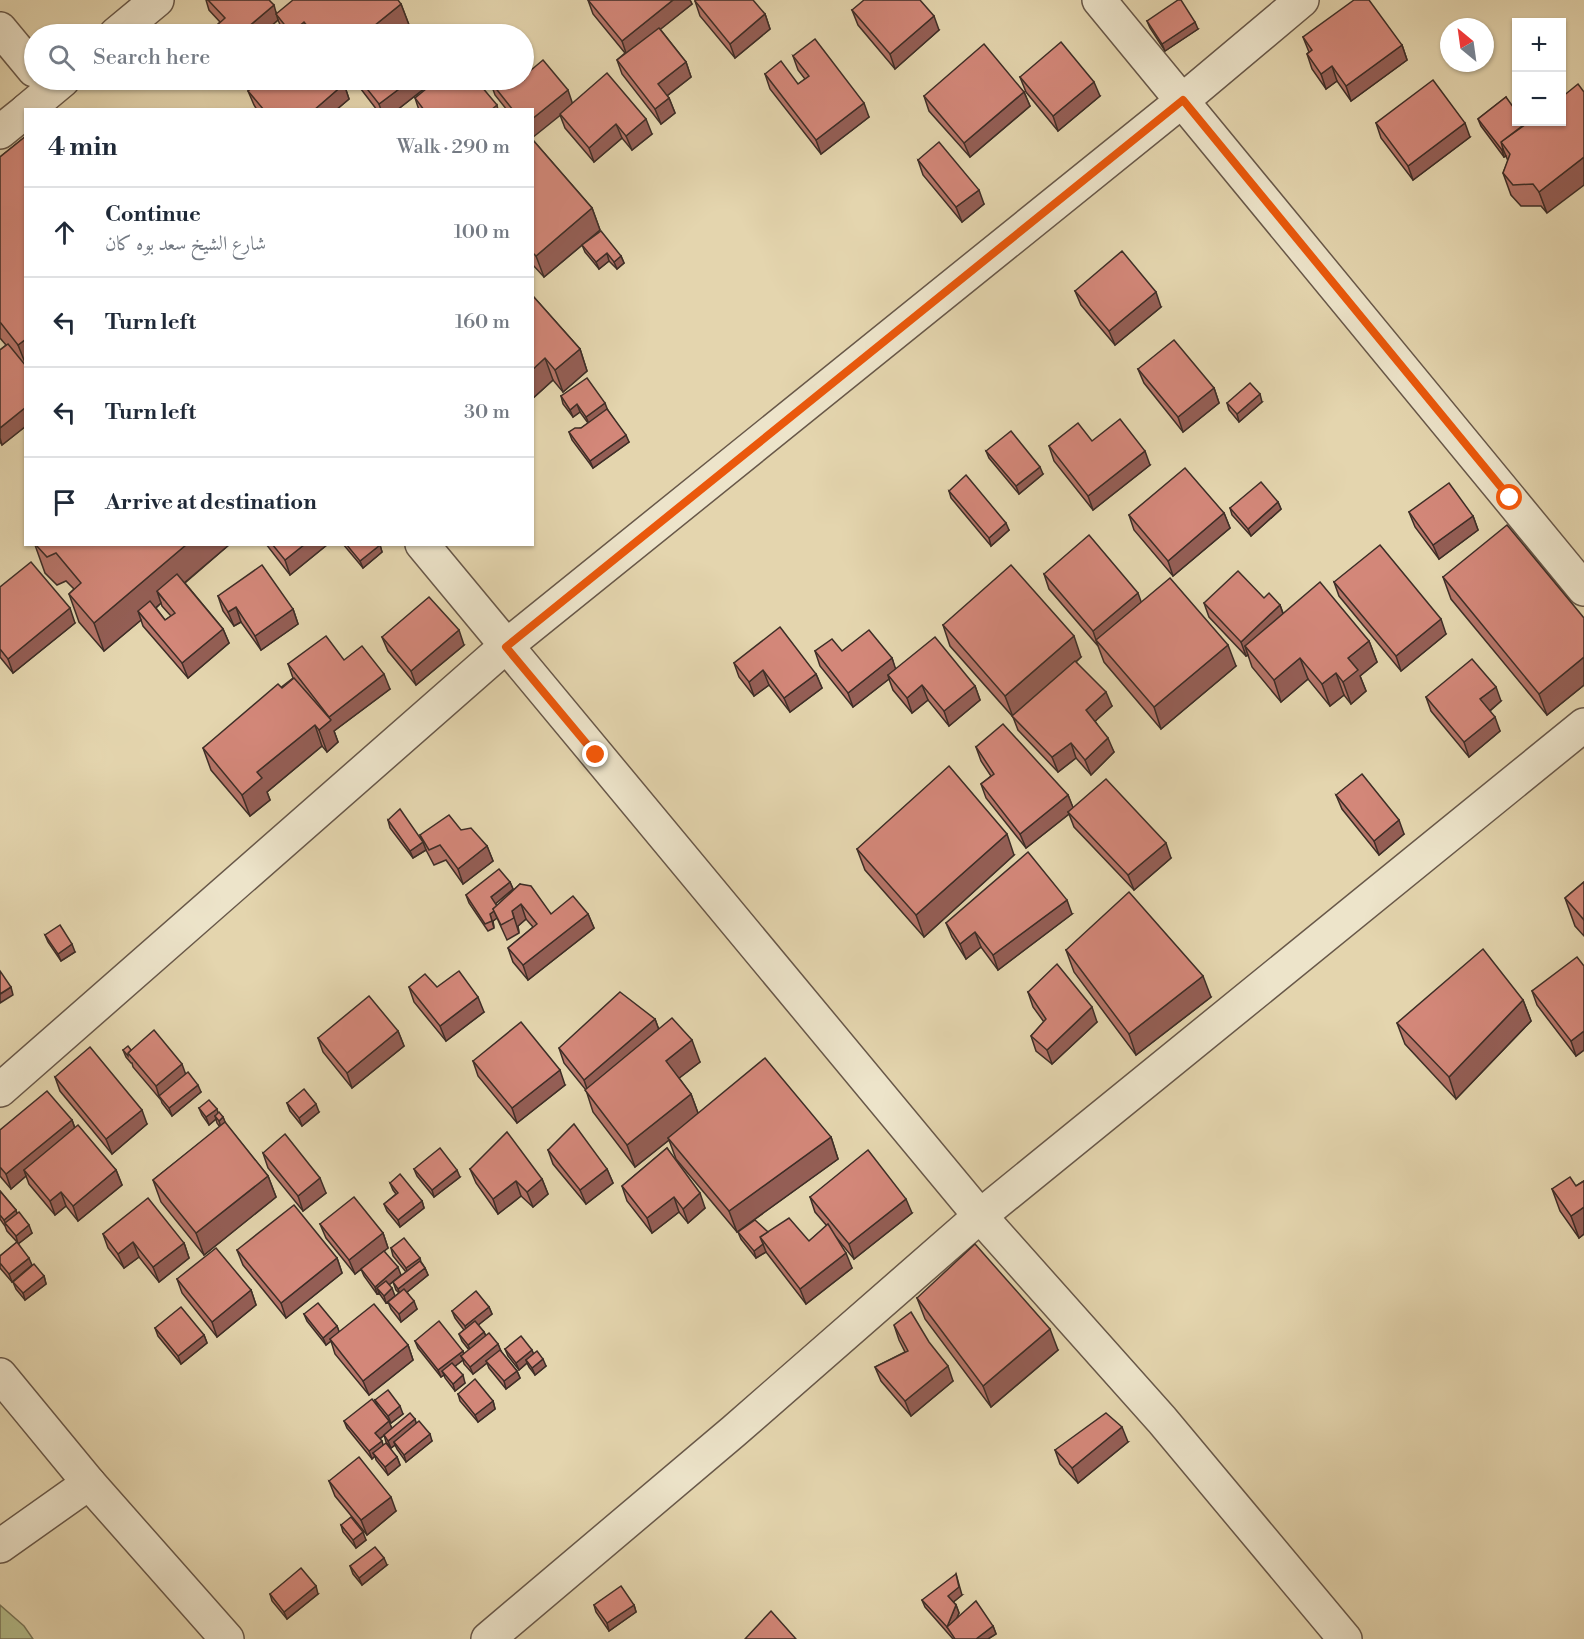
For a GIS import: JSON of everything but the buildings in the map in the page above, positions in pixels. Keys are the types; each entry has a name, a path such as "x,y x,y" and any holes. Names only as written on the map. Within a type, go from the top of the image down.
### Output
{"street":[{"path":"128,24 157,0"},
{"path":"1099,0 1584,589"},
{"path":"0,1090 506,647 1183,100 1302,0"},
{"path":"0,29 24,63"},
{"path":"28,108 45,93"},
{"path":"0,132 24,111"},
{"path":"424,546 980,1216 1162,1420 1345,1639"},
{"path":"488,1639 734,1431 980,1216 1584,725"},
{"path":"0,1375 90,1483 227,1639"},
{"path":"0,1546 90,1483"}],"green space":[{"path":"0,1605 24,1626 33,1639 0,1639"}],"route":[{"path":"596,755 506,647 1183,100 1510,498"}]}
